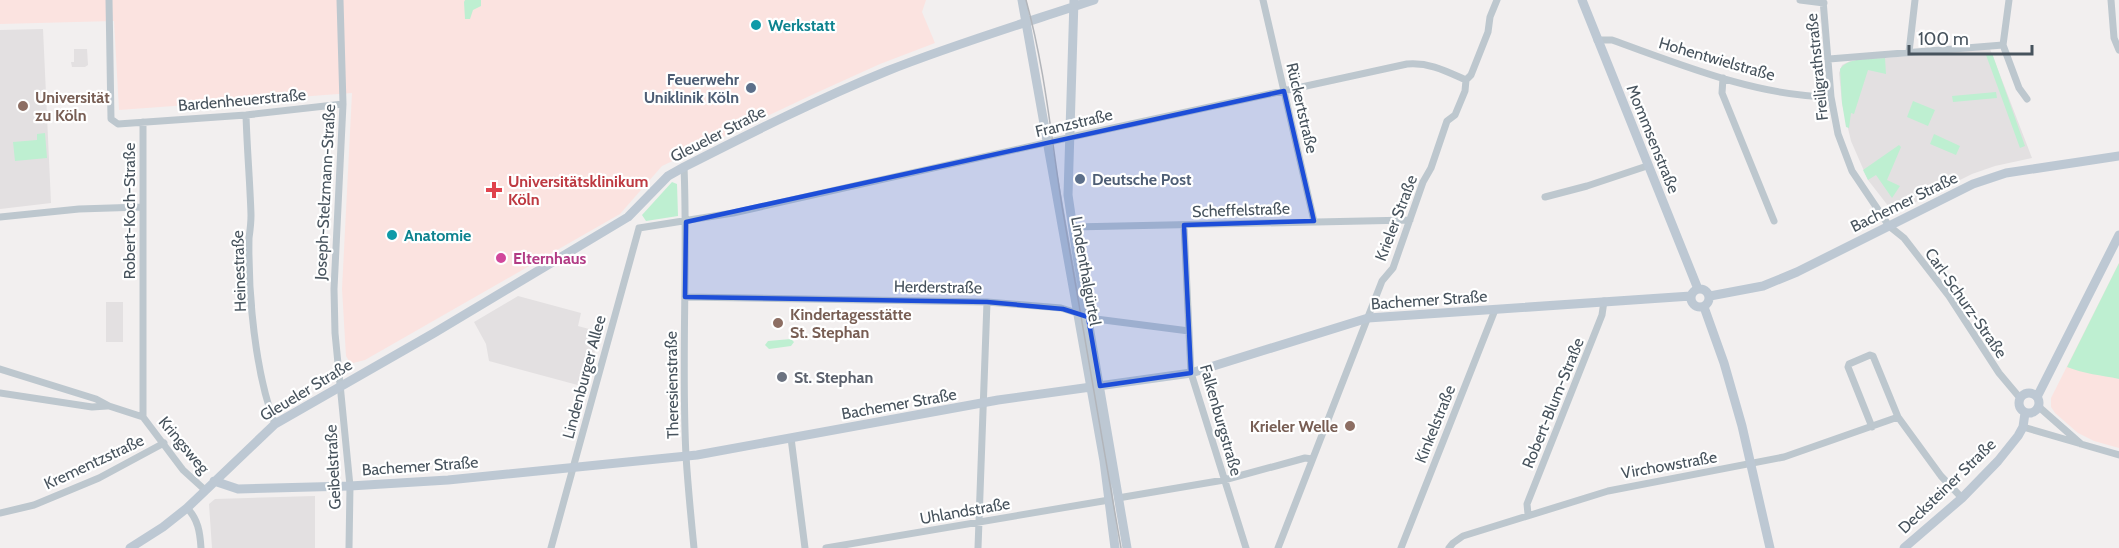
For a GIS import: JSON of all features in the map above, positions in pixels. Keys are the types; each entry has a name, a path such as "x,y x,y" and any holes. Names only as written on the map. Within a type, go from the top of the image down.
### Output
{"street":[{"name":"Robert-Koch-Straße","path":"109,0 111,119 118,124 143,122 143,417"},
{"name":"Joseph-Stelzmann-Straße","path":"340,0 344,104 334,289 335,333 341,385"},
{"name":"Lindenthalgürtel","path":"1022,0 1096,387 1104,461 1127,548"},
{"name":"Gleueler Straße","path":"214,481 275,423 434,333 628,217 668,176 684,166 885,72 1074,4 1094,0"},
{"name":"Rückertstraße","path":"1263,0 1314,221"},
{"name":"Krieler Straße","path":"1278,548 1382,281 1393,268 1447,122 1455,115 1462,99 1466,80 1471,75 1488,32 1490,16 1497,0"},
{"name":"Mommsenstraße","path":"1582,0 1695,293"},
{"path":"1800,0 1823,1"},
{"path":"1909,52 1916,0"},
{"path":"2009,0 2002,45 2019,88 2027,99"},
{"path":"2111,0 2114,38 2119,50"},
{"name":"Freiligrathstraße","path":"1823,1 1831,97 1838,134 1852,171 1889,226"},
{"name":"Lindenthalgürtel","path":"1074,4 1067,180 1083,315"},
{"name":"Hohentwielstraße","path":"1597,40 1612,40 1723,78 1777,90 1831,97"},
{"path":"1828,59 2002,45"},
{"name":"Franzstraße","path":"639,228 686,222 1420,63 1429,64 1466,80"},
{"path":"1723,78 1722,93 1774,221"},
{"name":"Bardenheuerstraße","path":"143,122 246,115 344,104"},
{"name":"Heinestraße","path":"246,115 254,328 261,380 275,423"},
{"name":"Bachemer Straße","path":"1710,296 1771,283 1797,272 1973,184 2006,173 2119,156"},
{"name":"Theresienstraße","path":"684,166 686,456 694,548"},
{"path":"1545,197 1647,166"},
{"path":"0,217 79,209 142,207"},
{"path":"628,217 639,228"},
{"name":"Scheffelstraße","path":"1073,227 1410,220"},
{"name":"Falkenburgstraße","path":"1184,225 1191,373 1246,548"},
{"name":"Carl-Schurz-Straße","path":"1889,226 1904,238 1949,296 1999,373 2020,398"},
{"name":"Lindenburger Allee","path":"551,548 639,228"},
{"path":"2037,397 2030,393 2020,398 2019,407 2025,413 2035,412 2038,407 2037,397 2119,235"},
{"path":"1707,291 1710,296 1709,302 1704,307 1694,304 1695,293 1707,291"},
{"name":"Bachemer Straße","path":"214,481 245,489 350,486 448,480 686,456 983,404 1191,373 1368,318 1695,293"},
{"name":"Herderstraße","path":"684,297 987,302 1061,308 1083,315 1189,331"},
{"name":"Robert-Blum-Straße","path":"1528,514 1527,504 1602,315 1604,301"},
{"path":"978,548 987,302"},
{"path":"1704,307 1724,363 1770,548"},
{"name":"Kinkelstraße","path":"1401,548 1495,310"},
{"path":"1872,427 1848,367 1849,364 1870,355 1873,356 1898,417 1924,454 1962,498"},
{"name":"Kringsweg","path":"0,369 96,399 109,406 143,417 183,470 205,490"},
{"name":"Geibelstraße","path":"341,385 350,486 349,548"},
{"name":"Kringsweg","path":"0,393 92,407 109,406"},
{"path":"2038,407 2081,444"},
{"name":"Decksteiner Straße","path":"1904,548 1962,498 1998,461 2018,436 2023,427 2025,413"},
{"name":"Virchowstraße","path":"1449,548 1463,536 1528,514 1608,491 1784,457 1898,417"},
{"path":"2023,427 2119,455"},
{"path":"791,438 805,548"},
{"name":"Krementzstraße","path":"0,513 34,505 99,478 164,443"},
{"name":"Uhlandstraße","path":"826,548 1224,480 1305,458 1312,459"},
{"path":"130,548 187,508 214,481"},
{"name":"Lindenthalgürtel","path":"1114,499 1115,548"},
{"path":"187,508 194,515 198,525 201,548"}],"highlighted area":[{"path":"1284,91 1314,221 1184,225 1191,373 1100,386 1088,317 1063,309 987,302 685,297 686,222"}],"shaded area":[{"name":"Universitätsklinikum Köln","path":"0,0 926,0 922,12 935,43 880,64 662,166 620,214 365,360 353,363 346,356 342,289 352,93 119,110 114,21 0,24"},
{"name":"Universität zu Köln","path":"43,29 51,203 0,209 0,30"},
{"name":"Universität zu Köln","path":"74,49 87,49 88,65 72,67"},
{"path":"1990,49 2032,158 1995,166 1972,174 1904,208 1889,207 1868,180 1851,141 1842,103 1839,73 1842,65 1850,61"},
{"path":"2119,263 2119,448 2094,441 2078,433 2055,413 2051,407 2051,398"},
{"path":"518,296 581,313 578,326 600,332 585,387 489,361 486,344 474,322"},
{"path":"106,302 123,302 123,342 106,342"},
{"path":"315,496 315,548 212,548 209,504 215,499"}],"green space":[{"path":"465,0 481,0 481,6 473,10 470,19 465,19"},
{"path":"1992,53 2025,146 2020,148 1986,55"},
{"path":"1885,58 1886,74 1868,70 1854,114 1851,113 1849,128 1846,127 1840,69 1849,62"},
{"path":"1996,92 1997,98 1953,102 1952,96"},
{"path":"1913,101 1935,110 1928,126 1907,117"},
{"path":"45,133 47,158 15,161 13,142 37,140 37,134"},
{"path":"1934,134 1960,146 1956,155 1930,144"},
{"path":"1899,145 1901,147 1887,180 1900,186 1892,198 1876,175 1868,180 1863,170"},
{"path":"672,182 677,184 678,216 646,221 642,215"},
{"path":"2119,263 2119,379 2067,367"},
{"path":"791,339 794,342 791,346 769,349 765,345 768,341"}],"tram line":[{"path":"1026,0 1043,77 1062,206 1121,548"}],"place":[{"name":"Werkstatt","path":"756,25"},
{"name":"Feuerwehr Uniklinik Köln","path":"751,88"},
{"name":"Universität zu Köln","path":"23,106"},
{"name":"Deutsche Post","path":"1080,179"},
{"name":"Universitätsklinikum Köln","path":"494,190"},
{"name":"Anatomie","path":"392,235"},
{"name":"Elternhaus","path":"501,258"},
{"name":"Kindertagesstätte St. Stephan","path":"778,323"},
{"name":"St. Stephan","path":"782,377"},
{"name":"Krieler Welle","path":"1350,426"}]}
